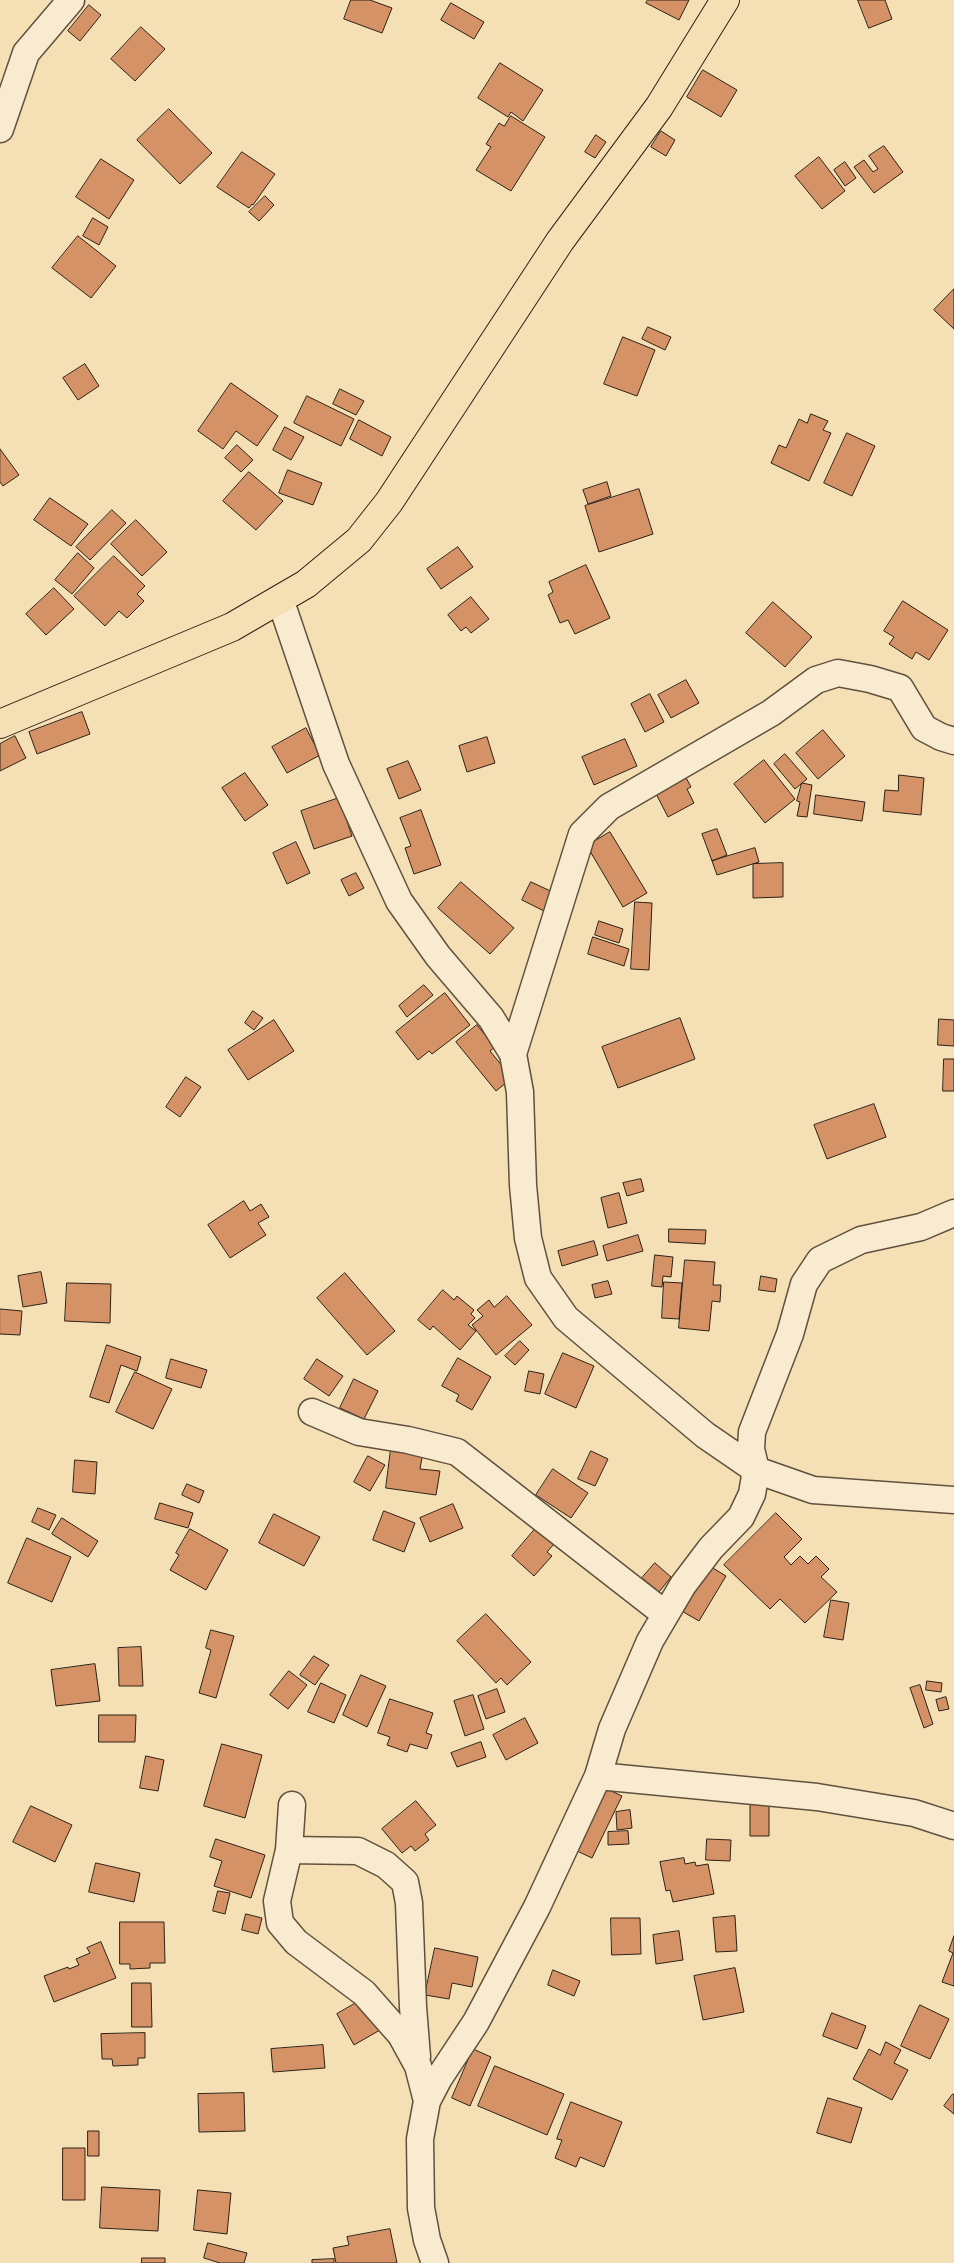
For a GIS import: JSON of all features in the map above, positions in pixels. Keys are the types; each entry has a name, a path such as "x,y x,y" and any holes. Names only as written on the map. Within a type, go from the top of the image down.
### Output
{"main road":[{"path":"0,724 232,627 306,584 358,540 389,502 560,241 659,107 725,0"}],"street":[{"path":"0,129 26,54 71,0"},
{"path":"280,599 336,764 399,901 438,956 491,1018 513,1054 520,1092 523,1185 528,1238 538,1278 566,1318 705,1435 756,1470 813,1490 954,1500"},
{"path":"513,1054 582,834 609,807 771,713 816,680 838,673 870,679 900,688 924,728 954,741"},
{"path":"435,2263 426,2240 422,2208 420,2139 427,2102 439,2078 476,2022 537,1907 598,1776 612,1729 650,1641 683,1585 711,1548 741,1517 752,1494 756,1470 751,1449 752,1432 790,1334 804,1284 820,1260 861,1240 921,1227 954,1213"},
{"path":"312,1412 359,1432 408,1440 457,1452 665,1614"},
{"path":"598,1776 817,1797 914,1813 954,1826"},
{"path":"292,1805 289,1850 277,1901 280,1923 296,1942 364,1993 401,2036 418,2066"},
{"path":"289,1850 358,1851 386,1865 406,1882 409,1903 412,2007 418,2066 427,2102"}],"building":[{"path":"351,0 370,0 392,8 382,33 344,19"},
{"path":"648,0 689,0 679,20 646,3"},
{"path":"858,0 885,0 892,19 869,28"},
{"path":"451,3 484,22 474,39 441,20"},
{"path":"89,5 101,15 80,41 68,31"},
{"path":"141,27 165,49 135,81 111,59"},
{"path":"500,63 543,90 523,121 511,112 508,117 478,98"},
{"path":"703,70 737,90 721,117 687,97"},
{"path":"169,109 212,153 180,184 137,140"},
{"path":"511,116 545,137 511,191 476,170 491,147 486,144 499,123 504,126"},
{"path":"661,131 675,140 666,156 651,147"},
{"path":"596,135 606,142 595,158 585,152"},
{"path":"884,146 903,172 874,193 854,167 864,160 873,172 878,169 869,156"},
{"path":"242,152 275,174 249,208 217,187"},
{"path":"819,157 845,191 822,209 795,176"},
{"path":"101,159 134,180 109,219 76,197"},
{"path":"845,162 856,178 845,186 834,170"},
{"path":"265,196 274,205 259,221 249,212"},
{"path":"93,218 108,227 99,245 83,236"},
{"path":"78,236 116,266 91,298 52,268"},
{"path":"954,289 954,329 934,310"},
{"path":"648,327 671,337 665,350 642,339"},
{"path":"623,337 655,350 637,396 604,384"},
{"path":"85,364 99,386 78,400 63,378"},
{"path":"231,383 278,416 257,446 236,431 223,449 198,431"},
{"path":"340,389 364,401 356,415 333,404"},
{"path":"307,396 354,419 341,446 294,423"},
{"path":"811,414 828,421 823,430 831,433 809,481 771,463 779,445 786,448 799,419 807,423"},
{"path":"359,420 391,437 382,456 350,439"},
{"path":"285,427 304,437 291,460 273,450"},
{"path":"847,433 875,446 852,496 824,483"},
{"path":"237,445 253,460 241,472 225,458"},
{"path":"0,449 19,475 3,486 0,482"},
{"path":"288,470 322,483 313,505 279,493"},
{"path":"249,472 283,501 256,530 223,501"},
{"path":"607,482 611,496 588,504 583,490"},
{"path":"639,489 653,534 599,552 585,506"},
{"path":"50,498 88,524 71,546 34,520"},
{"path":"112,510 126,523 90,560 76,547"},
{"path":"136,520 167,552 142,576 111,544"},
{"path":"458,547 473,567 441,589 427,569"},
{"path":"78,553 94,568 72,594 55,580"},
{"path":"114,556 145,586 137,594 144,601 127,618 119,611 105,626 74,596"},
{"path":"586,565 610,618 575,634 568,620 560,623 548,595 553,592 549,582"},
{"path":"54,588 74,609 46,635 26,614"},
{"path":"471,597 489,619 471,633 466,627 461,631 448,615"},
{"path":"903,601 948,630 929,660 916,652 912,659 889,644 894,637 884,631"},
{"path":"773,602 812,637 785,667 746,633"},
{"path":"686,680 699,703 671,718 658,695"},
{"path":"650,694 664,722 645,732 631,704"},
{"path":"82,712 90,734 37,754 29,732"},
{"path":"306,728 320,755 287,773 272,747"},
{"path":"823,730 845,756 818,779 796,753"},
{"path":"15,736 26,758 0,771 0,744"},
{"path":"487,737 495,763 467,772 459,746"},
{"path":"625,739 637,766 594,785 582,757"},
{"path":"785,754 807,779 795,789 774,764"},
{"path":"764,760 795,799 765,823 734,784"},
{"path":"408,761 421,790 399,799 387,769"},
{"path":"682,770 691,787 687,789 694,803 668,817 652,786"},
{"path":"245,773 268,805 245,821 222,788"},
{"path":"899,775 924,778 921,815 883,811 885,790 898,791"},
{"path":"802,783 812,785 807,817 797,816 800,802 797,801"},
{"path":"816,795 865,802 862,821 814,814"},
{"path":"339,798 352,836 314,849 301,811"},
{"path":"421,810 441,865 414,874 405,848 411,846 400,818"},
{"path":"717,829 727,855 712,861 702,834"},
{"path":"610,832 647,893 623,907 587,846"},
{"path":"296,842 310,873 287,884 273,853"},
{"path":"755,848 759,862 717,875 712,861"},
{"path":"783,863 783,897 753,898 753,864"},
{"path":"356,873 364,888 349,896 341,880"},
{"path":"461,882 514,928 490,954 438,908"},
{"path":"531,882 557,894 548,913 522,900"},
{"path":"635,902 652,903 649,970 631,969"},
{"path":"599,921 623,929 619,943 595,935"},
{"path":"593,937 629,949 624,966 588,954"},
{"path":"424,985 433,995 407,1017 399,1006"},
{"path":"445,993 470,1025 432,1054 429,1051 418,1060 396,1032"},
{"path":"253,1011 263,1018 254,1030 245,1023"},
{"path":"680,1018 695,1059 618,1088 602,1047"},
{"path":"939,1019 954,1020 954,1046 938,1045"},
{"path":"274,1020 294,1051 248,1080 228,1050"},
{"path":"477,1025 495,1047 490,1051 512,1078 496,1091 456,1042"},
{"path":"944,1059 954,1059 954,1091 943,1091"},
{"path":"186,1077 201,1087 180,1117 166,1107"},
{"path":"874,1104 886,1137 827,1159 814,1125"},
{"path":"641,1179 644,1191 627,1196 623,1183"},
{"path":"619,1193 627,1223 608,1228 601,1198"},
{"path":"244,1201 250,1211 261,1204 269,1217 258,1223 266,1235 230,1258 208,1225"},
{"path":"669,1229 706,1230 705,1244 669,1242"},
{"path":"638,1235 643,1251 607,1261 603,1246"},
{"path":"594,1241 598,1255 562,1266 558,1251"},
{"path":"655,1255 673,1257 671,1277 663,1276 662,1287 652,1286"},
{"path":"685,1260 715,1262 713,1285 721,1285 720,1302 712,1301 709,1331 679,1328"},
{"path":"41,1272 47,1303 23,1307 18,1276"},
{"path":"345,1273 395,1331 367,1355 317,1298"},
{"path":"761,1276 777,1279 775,1292 759,1290"},
{"path":"608,1281 612,1294 595,1298 592,1285"},
{"path":"664,1282 682,1283 679,1319 662,1318"},
{"path":"67,1283 111,1284 110,1323 65,1321"},
{"path":"443,1290 454,1300 457,1296 474,1310 471,1314 475,1318 468,1325 476,1331 460,1350 433,1326 430,1330 418,1320"},
{"path":"507,1296 532,1325 496,1355 472,1325 483,1316 477,1310 489,1300 494,1307"},
{"path":"0,1309 22,1311 20,1335 0,1334"},
{"path":"520,1341 529,1350 515,1365 505,1356"},
{"path":"107,1345 141,1357 137,1371 121,1365 109,1403 90,1397"},
{"path":"563,1353 594,1366 576,1408 545,1394"},
{"path":"458,1358 491,1377 472,1410 456,1401 459,1395 442,1386"},
{"path":"171,1359 207,1370 201,1388 166,1378"},
{"path":"317,1359 343,1376 329,1396 304,1379"},
{"path":"529,1371 544,1374 540,1394 525,1391"},
{"path":"135,1372 172,1389 153,1429 116,1412"},
{"path":"354,1379 378,1391 364,1419 340,1408"},
{"path":"392,1441 424,1446 420,1469 440,1471 436,1495 386,1488"},
{"path":"591,1451 608,1459 595,1486 578,1479"},
{"path":"368,1456 385,1465 370,1491 354,1482"},
{"path":"75,1460 97,1462 95,1494 73,1492"},
{"path":"553,1469 588,1493 571,1518 536,1495"},
{"path":"187,1484 204,1491 199,1503 182,1495"},
{"path":"160,1503 193,1513 188,1528 155,1519"},
{"path":"453,1504 463,1528 430,1542 420,1518"},
{"path":"38,1508 56,1515 49,1530 32,1522"},
{"path":"384,1511 415,1523 404,1552 373,1540"},
{"path":"776,1513 802,1539 784,1557 791,1565 800,1556 808,1564 816,1556 829,1569 821,1577 837,1592 805,1623 780,1599 770,1609 724,1565"},
{"path":"274,1514 320,1537 304,1566 259,1543"},
{"path":"62,1518 98,1541 88,1557 52,1534"},
{"path":"536,1528 554,1544 547,1552 552,1556 534,1576 512,1556"},
{"path":"190,1529 228,1550 206,1590 170,1570 179,1555 176,1553"},
{"path":"27,1538 71,1557 52,1602 8,1583"},
{"path":"655,1563 671,1577 659,1592 642,1578"},
{"path":"708,1565 726,1576 699,1621 680,1610"},
{"path":"831,1600 849,1603 843,1640 824,1637"},
{"path":"486,1614 531,1662 507,1685 501,1678 496,1683 457,1641"},
{"path":"211,1630 234,1636 216,1698 199,1693 211,1650 206,1648"},
{"path":"141,1647 143,1686 119,1686 118,1648"},
{"path":"314,1656 329,1665 315,1685 300,1675"},
{"path":"95,1664 100,1701 56,1706 51,1670"},
{"path":"289,1671 307,1685 288,1709 270,1695"},
{"path":"361,1675 386,1686 367,1727 343,1715"},
{"path":"927,1681 942,1683 941,1692 926,1690"},
{"path":"321,1683 346,1695 334,1723 308,1712"},
{"path":"920,1685 933,1724 924,1728 910,1688"},
{"path":"497,1689 505,1712 486,1719 478,1696"},
{"path":"473,1695 484,1729 465,1736 454,1701"},
{"path":"946,1697 949,1709 939,1711 936,1700"},
{"path":"390,1699 433,1713 426,1733 432,1735 427,1749 410,1744 407,1752 387,1745 390,1737 378,1733"},
{"path":"99,1715 136,1715 135,1742 99,1742"},
{"path":"525,1718 538,1743 506,1760 493,1735"},
{"path":"481,1742 486,1757 457,1767 451,1753"},
{"path":"222,1744 262,1755 245,1818 204,1806"},
{"path":"146,1756 164,1760 158,1791 140,1788"},
{"path":"607,1789 622,1796 592,1858 577,1851"},
{"path":"769,1794 769,1836 750,1836 750,1798"},
{"path":"416,1801 436,1825 425,1834 429,1840 415,1851 411,1846 402,1853 382,1829"},
{"path":"31,1806 72,1825 55,1862 13,1842"},
{"path":"630,1810 632,1828 617,1830 616,1812"},
{"path":"628,1831 629,1844 608,1845 608,1832"},
{"path":"216,1839 265,1855 251,1898 214,1886 222,1861 210,1857"},
{"path":"707,1839 731,1840 730,1861 706,1860"},
{"path":"684,1858 685,1864 695,1862 696,1866 708,1864 714,1894 673,1902 670,1890 666,1891 660,1862"},
{"path":"96,1863 140,1873 134,1902 89,1892"},
{"path":"218,1891 230,1893 225,1914 213,1911"},
{"path":"246,1914 262,1918 258,1934 242,1930"},
{"path":"735,1916 737,1951 716,1952 713,1918"},
{"path":"611,1918 640,1918 641,1954 612,1955"},
{"path":"120,1922 164,1922 165,1963 150,1963 150,1968 130,1969 130,1964 120,1964"},
{"path":"679,1931 683,1960 656,1964 653,1935"},
{"path":"954,1936 954,1986 942,1982 953,1953 949,1951"},
{"path":"101,1942 116,1978 54,2002 44,1976 79,1965 76,1959 90,1953 87,1948"},
{"path":"435,1948 478,1957 472,1987 452,1983 449,1999 425,1995"},
{"path":"735,1968 744,2012 703,2020 694,1976"},
{"path":"553,1970 580,1981 574,1996 548,1985"},
{"path":"132,1983 151,1983 152,2027 132,2027"},
{"path":"363,1999 380,2030 354,2045 337,2014"},
{"path":"920,2005 949,2019 930,2059 901,2046"},
{"path":"832,2013 866,2026 857,2049 823,2036"},
{"path":"145,2033 145,2058 138,2058 138,2065 113,2066 112,2059 102,2059 101,2034"},
{"path":"886,2042 901,2050 894,2063 908,2070 892,2100 853,2079 869,2049 880,2055"},
{"path":"323,2045 325,2068 273,2072 271,2049"},
{"path":"473,2049 491,2057 470,2106 452,2098"},
{"path":"495,2066 564,2094 547,2135 478,2106"},
{"path":"244,2093 245,2131 199,2132 198,2094"},
{"path":"954,2095 954,2114 944,2106"},
{"path":"828,2098 862,2108 851,2143 817,2133"},
{"path":"571,2102 622,2122 604,2167 580,2157 576,2167 555,2158 562,2140 557,2139"},
{"path":"88,2131 99,2131 99,2156 88,2156"},
{"path":"63,2148 85,2148 85,2200 63,2200"},
{"path":"102,2187 160,2190 158,2231 100,2228"},
{"path":"198,2190 231,2193 227,2234 194,2230"},
{"path":"390,2229 397,2263 336,2263 333,2248 349,2245 347,2237"},
{"path":"208,2243 247,2253 244,2263 220,2263 204,2258"},
{"path":"142,2258 165,2258 165,2263 142,2263"},
{"path":"334,2259 334,2263 312,2263 312,2260"}]}
